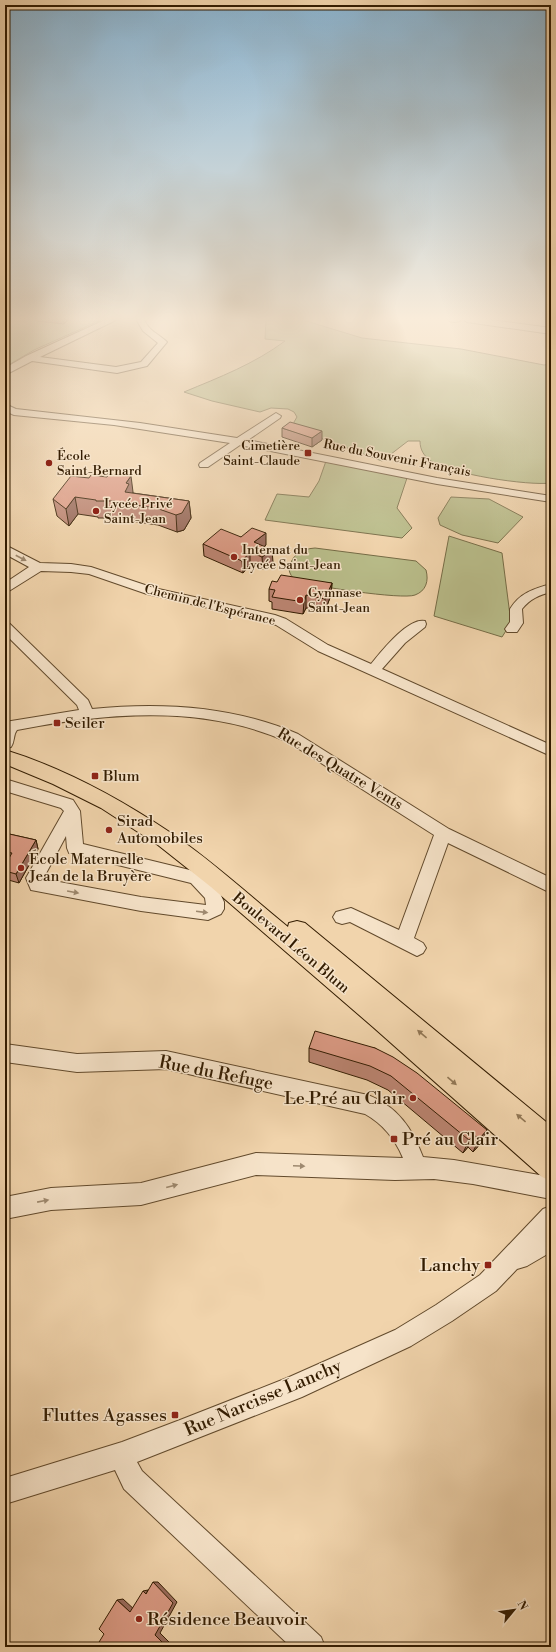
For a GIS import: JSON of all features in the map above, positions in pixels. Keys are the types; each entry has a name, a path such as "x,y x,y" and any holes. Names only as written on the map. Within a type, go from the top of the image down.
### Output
{"main road":[{"name":"Boulevard Léon Blum","path":"7,739 116,796 176,833 350,973 551,1143"},
{"name":"Boulevard Léon Blum","path":"7,739 60,779 108,803 165,839 218,881 381,1019 551,1168"}],"street":[{"path":"5,418 9,409"},
{"name":"Rue du Souvenir Français","path":"9,409 173,430 238,441 416,477 488,490 551,499"},
{"path":"204,465 276,416"},
{"path":"5,549 38,568 5,588"},
{"name":"Chemin de l'Espérance","path":"38,568 71,568 91,571 151,591 270,618 281,622 323,648 551,752"},
{"path":"512,629 517,623 516,608 523,600 536,592 550,589"},
{"path":"372,671 408,632 420,624"},
{"path":"5,627 83,703 87,713"},
{"name":"Rue des Quatre Vents","path":"7,739 87,713 201,713 242,720 278,730 443,833 551,886"},
{"path":"5,785 67,804 72,811 75,848 196,878 212,894 215,902 215,909 208,913 37,885 34,878 72,811"},
{"path":"342,917 351,915 410,945 443,833"},
{"name":"Rue du Refuge","path":"5,1053 77,1063 166,1060 368,1105 382,1111 390,1118 404,1136 416,1166"},
{"path":"5,1208 51,1199 141,1194 256,1164 395,1168 416,1166 465,1171 551,1188"},
{"name":"Rue Narcisse Lanchy","path":"5,1491 122,1455 293,1388 398,1340 444,1313 481,1287 502,1268 551,1217"},
{"name":"Rue Narcisse Lanchy","path":"502,1268 551,1239"},
{"path":"122,1455 128,1472 133,1480 311,1647"}],"green space":[{"path":"197,396 551,396 551,483 525,483 508,481 471,474 441,466 431,461 424,455 420,441 408,441 382,461 294,428 294,422 297,417 294,412 288,409 271,408 260,412"},
{"path":"326,461 407,478 397,508 412,528 402,538 265,520 277,494 309,497 319,481"},
{"path":"451,497 489,499 523,517 498,543 462,535 440,525 438,518"},
{"path":"449,536 502,553 511,623 502,637 434,616"},
{"path":"315,548 416,561 426,570 427,582 422,591 415,595 393,596 336,589 296,580 291,576 289,570 292,560 301,551"}],"building":[{"path":"290,422 322,431 312,438 282,428"},
{"path":"109,474 131,476 126,483 129,484 125,492 189,501 182,513 176,515 156,508 114,502 115,501 96,501 75,497 66,509 53,499 71,476 89,478 91,475 107,477"},
{"path":"252,528 266,533 254,542 272,550 262,557 250,552 242,561 203,544 221,529 241,537"},
{"path":"281,575 332,583 325,599 306,595 304,602 272,597 275,590 269,589 272,581 277,582"},
{"path":"5,833 36,840 16,874 5,871 5,865 12,853 6,852 7,850 5,850"},
{"path":"315,1031 375,1048 393,1057 417,1073 487,1130 479,1139 474,1135 469,1140 391,1076 370,1066 309,1048"},
{"name":"Résidence Beauvoir","path":"153,1582 173,1603 155,1635 167,1647 96,1647 104,1634 99,1629 117,1600 130,1612 143,1591 146,1594"}],"place":[{"name":"Cimetière Saint-Claude","path":"308,453"},
{"name":"École Saint-Bernard","path":"49,463"},
{"name":"Lycée Privé Saint-Jean","path":"96,511"},
{"name":"Internat du Lycée Saint-Jean","path":"234,557"},
{"name":"Gymnase Saint-Jean","path":"300,600"},
{"name":"Seiler","path":"57,723"},
{"name":"Blum","path":"95,776"},
{"name":"Sirad Automobiles","path":"109,830"},
{"name":"École Maternelle Jean de la Bruyère","path":"21,868"},
{"name":"Le Pré au Clair","path":"413,1098"},
{"name":"Pré au Clair","path":"394,1139"},
{"name":"Lanchy","path":"488,1265"},
{"name":"Fluttes Agasses","path":"175,1415"},
{"name":"Résidence Beauvoir","path":"139,1619"}]}
